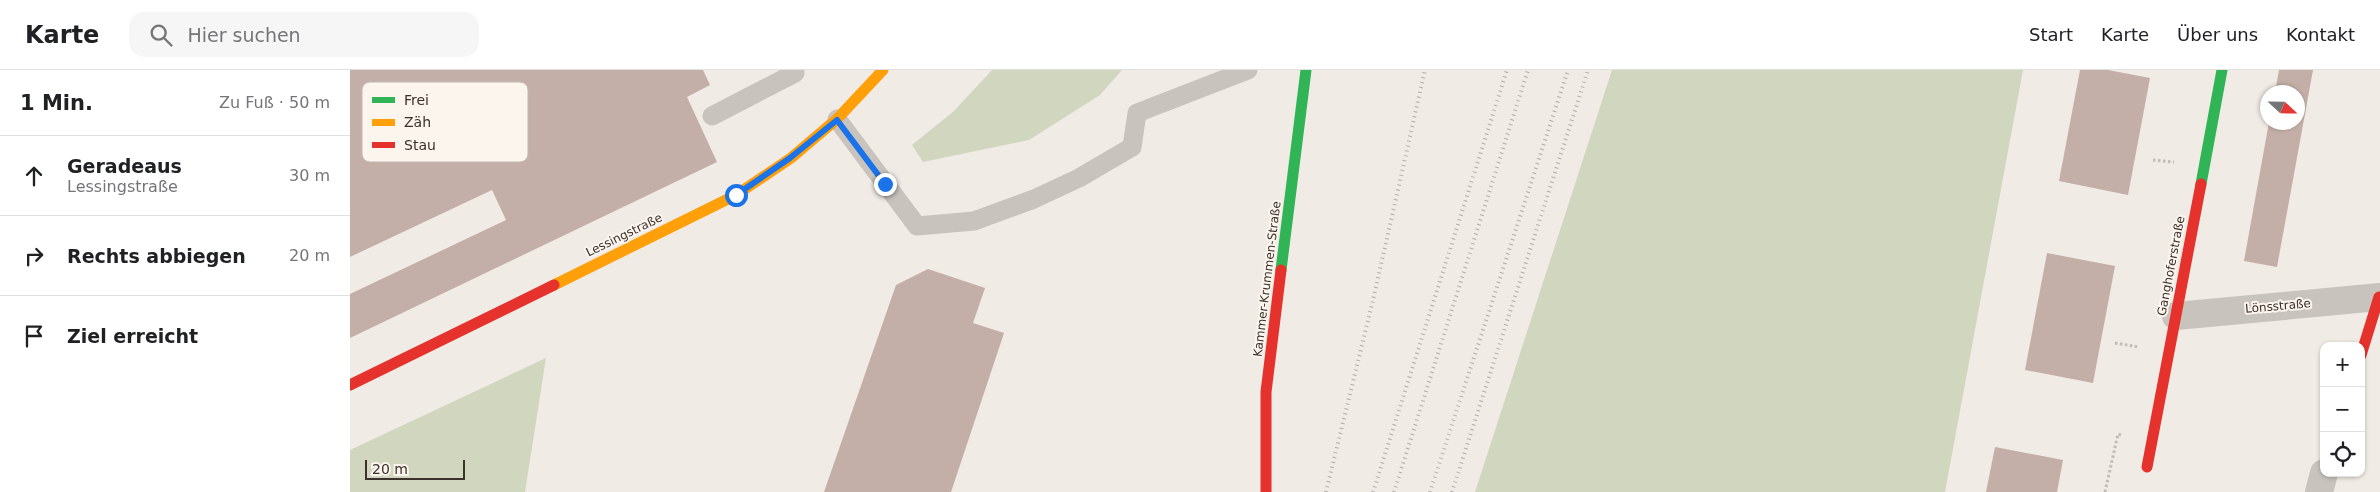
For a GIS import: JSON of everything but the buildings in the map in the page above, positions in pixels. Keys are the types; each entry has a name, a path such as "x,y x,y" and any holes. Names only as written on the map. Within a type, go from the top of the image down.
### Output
{"street":[{"name":"Lessingstraße","path":"350,385 736,195 790,158 837,120 883,70"},
{"name":"Kammer-Krummen-Straße","path":"1266,492 1266,392 1306,70"},
{"name":"Ganghoferstraße","path":"2148,468 2222,70"},
{"name":"Lönsstraße","path":"2176,316 2380,297"},
{"path":"2365,343 2380,297"},
{"path":"2319,492 2323,477"}],"lane":[{"path":"712,116 795,73 794,70"},
{"path":"837,120 917,226 974,221 1034,199 1079,178 1132,147 1137,112 1248,70"}],"green space":[{"path":"992,70 1122,70 1100,95 1029,140 923,162 912,145 954,111"},
{"path":"1612,70 2023,70 1945,492 1475,492"},
{"path":"546,358 525,492 350,492 350,450"}],"railway":[{"path":"1326,492 1373,300 1425,70"},
{"path":"1373,492 1507,70"},
{"path":"1394,492 1528,70"},
{"path":"1430,492 1568,70"},
{"path":"1452,492 1588,70"}],"traffic: fast":[{"path":"1281,270 1306,70"},
{"path":"2201,184 2222,70"}],"traffic: slow":[{"path":"554,285 736,195 791,158 837,119 883,70"}],"traffic: jam":[{"path":"2147,467 2201,184"},
{"path":"1266,492 1266,392 1281,270"},
{"path":"350,385 554,285"},
{"path":"2365,342 2379,297"}],"route":[{"path":"736,195 790,158 837,120 885,184"}]}
